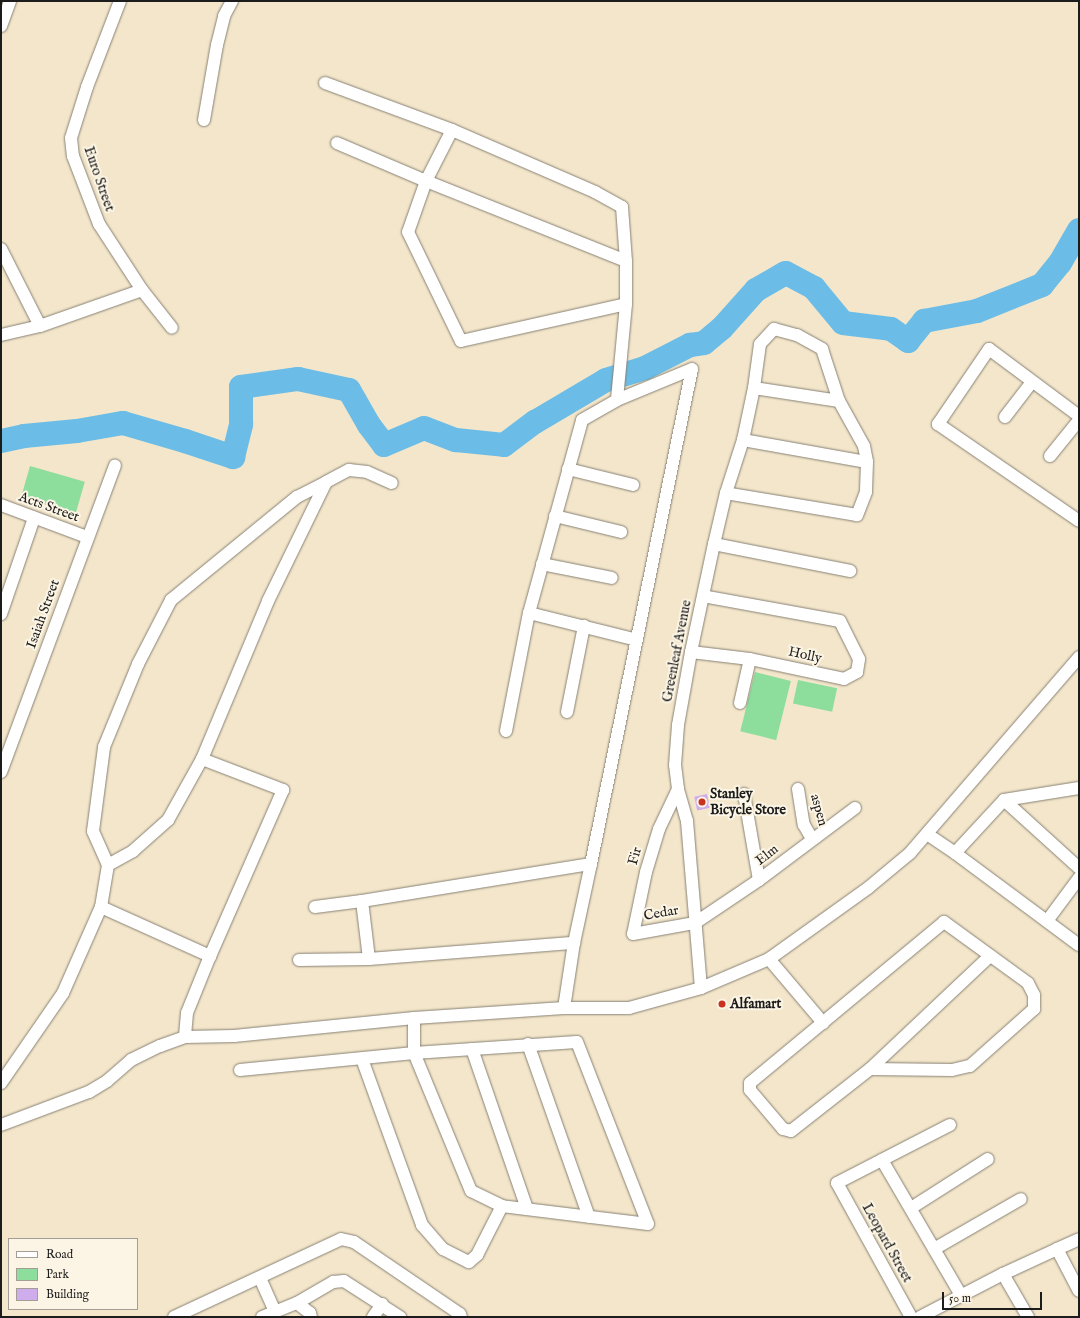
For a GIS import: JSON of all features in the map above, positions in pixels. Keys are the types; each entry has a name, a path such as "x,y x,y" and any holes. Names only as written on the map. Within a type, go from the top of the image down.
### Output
{"street":[{"path":"1,26 10,1"},
{"name":"Euro Street","path":"120,1 87,87 71,138 72,156 99,224 142,290 172,328"},
{"path":"204,120 217,45 224,16 232,1"},
{"path":"325,83 452,130 595,192 622,207 626,261 626,304 617,396"},
{"path":"452,130 426,181 408,232 461,341 626,304"},
{"path":"336,143 426,181 626,261"},
{"path":"1,249 40,326"},
{"path":"1,335 40,326 142,290"},
{"name":"Greenleaf Avenue","path":"701,988 687,821 678,789 675,765 678,725 691,652 714,544 726,493 743,440 754,388 760,344 774,329 797,335 822,348 839,401"},
{"path":"1079,416 989,349 938,424 1079,522"},
{"path":"506,731 529,613 582,420 617,396 692,369 574,943 564,1008"},
{"path":"1005,417 1032,382"},
{"path":"726,493 857,515 866,492 867,462 864,446 839,401 754,388"},
{"path":"1050,456 1079,420"},
{"path":"743,440 867,462"},
{"name":"Isaiah Street","path":"1,772 87,537 115,466"},
{"path":"568,469 633,485"},
{"path":"1,1083 63,994 100,907 108,865 93,832 104,747 138,664 171,600 297,497 348,470 367,472 392,483"},
{"path":"108,865 133,851 168,820 202,759 268,601 326,482"},
{"name":"Acts Street","path":"1,505 87,537"},
{"path":"555,516 621,532"},
{"path":"1,614 6,586 34,518"},
{"path":"714,544 850,570"},
{"path":"542,564 612,578"},
{"name":"Holly","path":"691,652 750,659 844,679 857,672 859,659 840,621 703,596"},
{"path":"529,613 637,640"},
{"path":"567,712 584,626"},
{"path":"1,1125 89,1092 107,1081 131,1060 160,1046 184,1037 234,1036 414,1018 564,1008 628,1008 701,988 769,959 868,888 910,853 1079,657"},
{"path":"740,703 750,659"},
{"path":"184,1037 188,1013 210,956 283,790 202,759"},
{"path":"955,853 1004,800 1079,788"},
{"name":"Fir","path":"633,934 646,872 659,829 678,789"},
{"name":"aspen","path":"798,790 804,825 812,839"},
{"path":"744,794 759,880"},
{"path":"1004,800 1079,868"},
{"name":"Elm","path":"695,923 759,880 855,808"},
{"path":"927,834 1079,945"},
{"path":"315,907 362,901 591,864"},
{"path":"1047,921 1079,878"},
{"path":"362,901 369,958"},
{"path":"100,907 210,956"},
{"path":"870,1069 952,1070 970,1066 1034,1008 1034,995 1028,984 944,922 750,1082 750,1090 783,1129 791,1131 870,1069 990,956"},
{"name":"Cedar","path":"633,934 695,923"},
{"path":"299,960 369,958 574,943"},
{"path":"769,959 823,1023"},
{"path":"240,1070 414,1053 528,1044 577,1042 648,1224 502,1206 471,1192 414,1053 414,1018"},
{"path":"528,1044 588,1217"},
{"path":"472,1049 527,1209"},
{"path":"362,1059 422,1226 442,1248 469,1262 477,1255 502,1206"},
{"path":"950,1125 882,1160 962,1295"},
{"path":"911,1208 988,1159"},
{"name":"Leopard Street","path":"882,1160 837,1183 911,1317"},
{"path":"934,1249 1021,1198"},
{"path":"174,1317 341,1239 354,1242 460,1314 462,1317"},
{"path":"920,1317 1002,1274 1079,1239"},
{"path":"1057,1249 1079,1291"},
{"path":"1002,1274 1028,1317"},
{"path":"260,1278 275,1311"},
{"path":"262,1317 297,1303 333,1282 344,1281 382,1304 400,1317"},
{"path":"297,1303 310,1313 310,1317"},
{"path":"373,1317 382,1304"}],"green space":[{"path":"30,466 85,482 76,513 21,498"},
{"path":"755,672 791,681 776,740 740,731"},
{"path":"798,680 837,688 832,712 793,703"}],"building":[{"path":"707,794 710,808 697,810 694,797"}],"waterway":[{"path":"1,441 24,436 77,431 123,423 233,457 241,424 241,387 298,379 349,390 369,425 384,445 424,428 456,440 504,445 535,422 606,380 645,368 690,345 704,343 722,328 756,290 786,273 814,288 843,323 891,329 908,341 924,321 977,311 1042,285 1060,263 1079,230"}],"place":[{"name":"Stanley Bicycle Store","path":"702,802"},
{"name":"Alfamart","path":"722,1004"}]}
